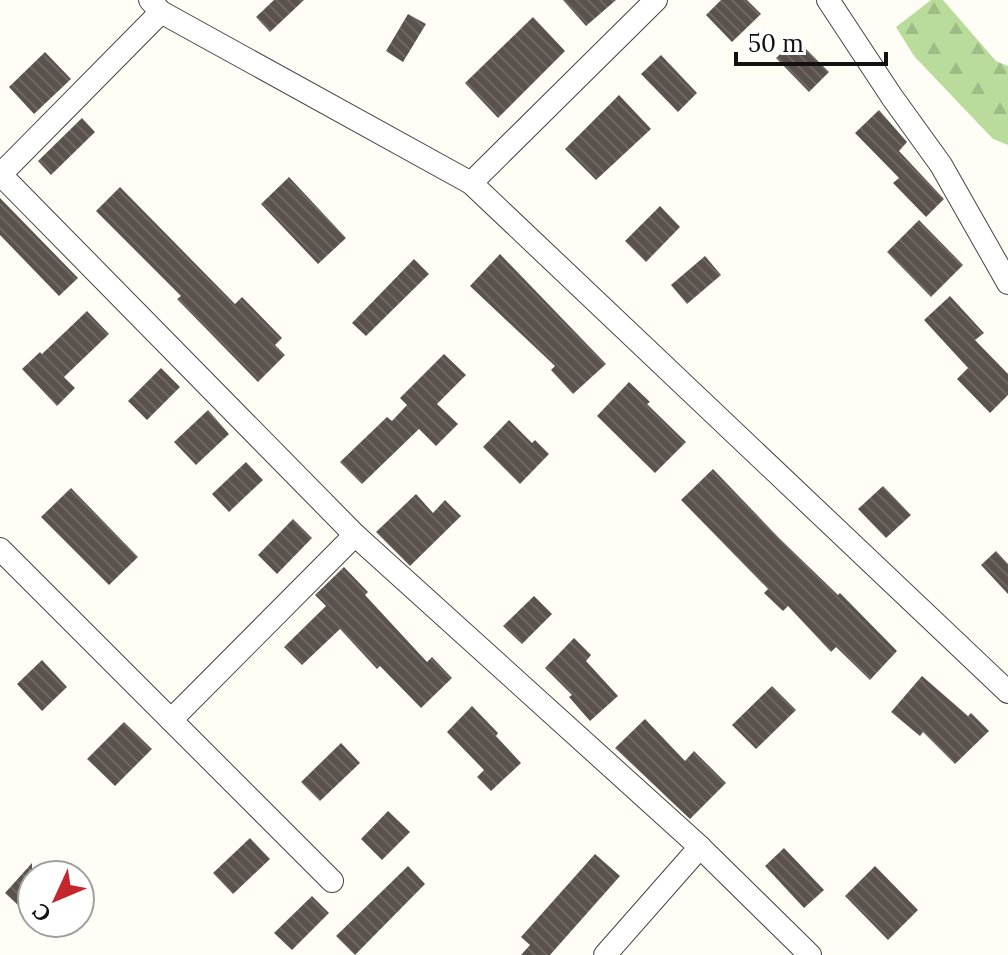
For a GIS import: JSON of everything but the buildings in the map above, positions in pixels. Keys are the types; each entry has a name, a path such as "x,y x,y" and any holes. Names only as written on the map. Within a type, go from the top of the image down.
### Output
{"street":[{"path":"471,183 656,0"},
{"path":"828,0 941,165 1008,283"},
{"path":"810,955 700,847 355,535 0,174 155,6 471,183 1008,692"},
{"path":"171,720 355,535"},
{"path":"0,549 332,881"},
{"path":"605,955 700,847"}],"green space":[{"path":"931,0 943,0 996,61 1008,66 1008,145 993,139 914,56 896,27"}]}
